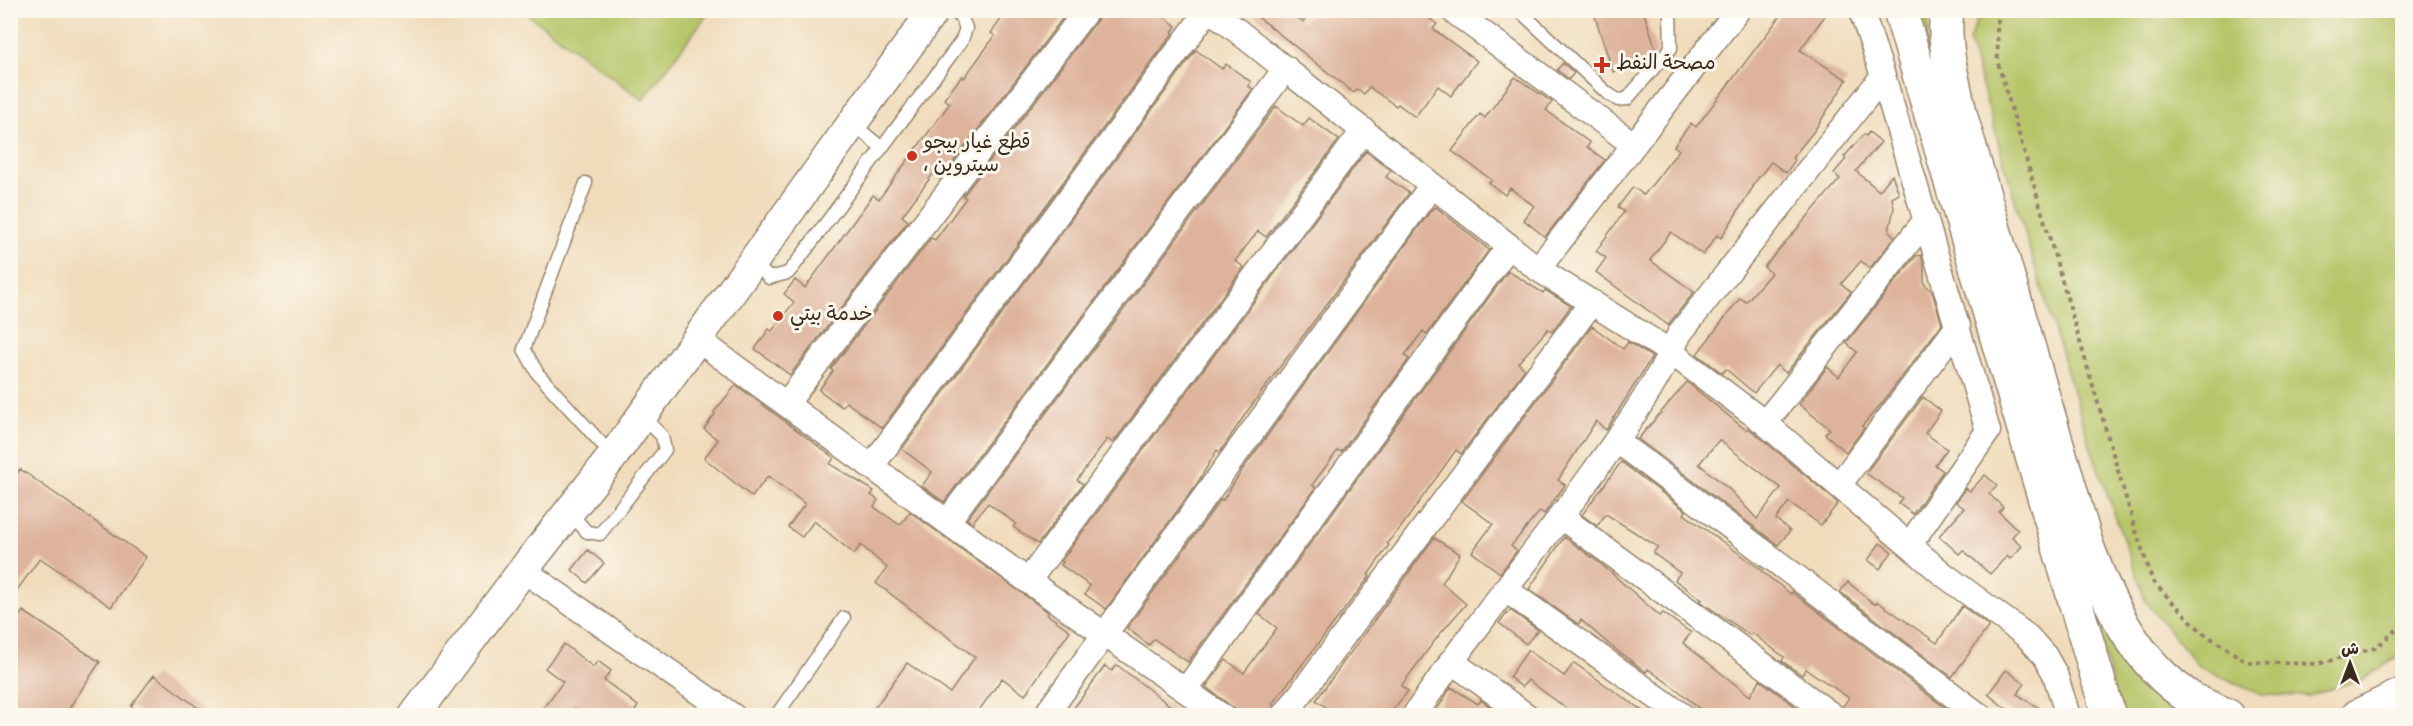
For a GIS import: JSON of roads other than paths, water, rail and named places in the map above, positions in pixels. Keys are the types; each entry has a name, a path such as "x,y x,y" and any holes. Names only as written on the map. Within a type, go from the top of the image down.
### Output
{"highway":[{"path":"1900,10 2109,716"},
{"path":"1947,10 1945,21 1951,71 1961,117 2086,543 2101,585 2126,631 2153,667 2190,698 2228,716"},
{"path":"2358,716 2403,695"}],"street":[{"path":"414,716 523,570 613,456 934,10"},
{"path":"786,404 1087,10"},
{"path":"871,467 1210,10 1364,130 1508,247 1538,269 1672,353 1765,423 1943,574 2028,637 2045,656 2055,674 2068,716"},
{"path":"1452,10 1634,145"},
{"path":"1538,269 1738,10"},
{"path":"1861,10 1883,76 1988,431 1910,544"},
{"path":"947,522 1286,68"},
{"path":"1413,716 1451,661 1617,441 1672,353 1680,333 1883,76"},
{"path":"1028,581 1364,130"},
{"path":"1045,716 1432,185"},
{"path":"1765,423 1926,220"},
{"path":"1185,690 1508,247"},
{"path":"1284,716 1592,302"},
{"path":"1839,485 1958,326"},
{"path":"697,339 1028,581 1222,716"},
{"path":"1617,441 1980,716"},
{"path":"1560,516 1833,716"},
{"path":"523,570 734,716"},
{"path":"1506,590 1683,716"},
{"path":"1451,661 1527,716"}],"lane":[{"path":"753,261 770,278 788,273 962,40 966,28 962,19 953,10"},
{"path":"1519,10 1607,93 1618,100 1627,99 1671,48 1670,10"},
{"path":"852,124 882,148"},
{"path":"586,183 524,349 538,374 613,456"},
{"path":"569,512 587,532 593,534 600,534 616,515 665,450 662,436 642,416"},
{"path":"776,716 844,618"}],"place":[{"name":"مصحة النفط","path":"1602,65"},
{"name":"قطع غيار بيجو ، سيتروين","path":"912,156"},
{"name":"خدمة بيتي","path":"778,316"}]}
